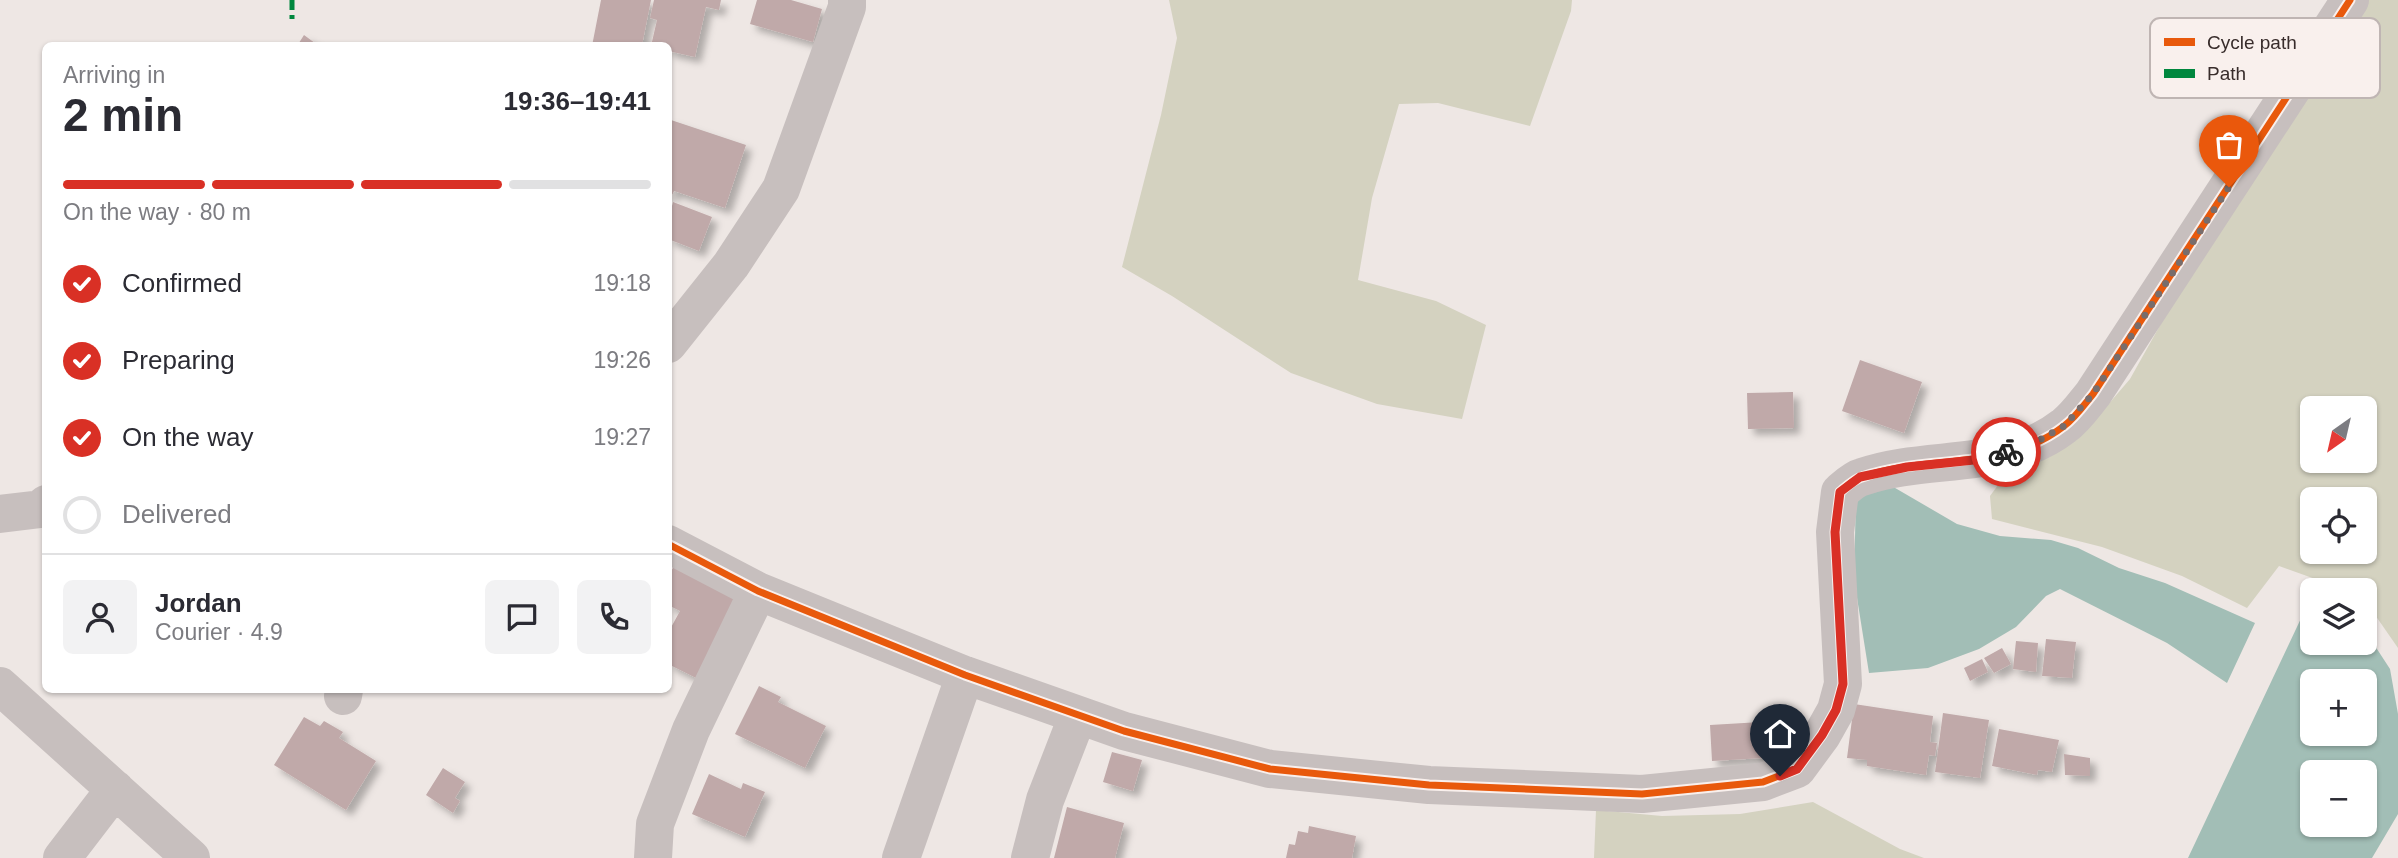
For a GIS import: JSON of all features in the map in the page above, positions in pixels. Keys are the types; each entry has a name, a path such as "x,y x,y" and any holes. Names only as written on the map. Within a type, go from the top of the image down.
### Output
{"street":[{"path":"672,339 731,265 781,189 848,0"},
{"path":"2338,18 2350,0"},
{"path":"672,546 758,591 965,676 1124,731 1270,769 1429,785 1642,794 1763,782 1797,769 1822,735 1836,710 1843,684 1835,532 1840,492 1860,477 1907,467 1984,459 2031,445 2064,426 2093,394 2286,98"},
{"path":"0,514 42,508"},
{"path":"653,858 655,824 691,730 758,591"},
{"path":"901,858 965,676"},
{"path":"0,686 191,858"},
{"path":"1030,858 1045,800 1078,715"},
{"path":"61,858 115,789"}],"shaded area":[{"path":"1169,0 1572,0 1571,11 1530,126 1438,103 1399,104 1372,198 1358,280 1436,301 1486,325 1462,419 1377,404 1291,373 1122,267 1161,115 1177,38"},
{"path":"2368,0 2398,0 2398,648 2377,618 2377,578 2312,578 2279,566 2247,608 2182,576 2102,547 1992,519 1990,496 2006,474 2039,461 2094,421 2130,379 2205,245 2303,98 2380,98 2380,18 2356,18"},
{"path":"1813,802 1900,849 1924,858 1594,858 1596,810 1662,816 1740,814"}],"water":[{"path":"1890,485 1957,524 2000,536 2051,540 2078,548 2119,568 2165,583 2255,623 2227,683 2167,643 2060,589 2046,596 2016,627 1979,649 1928,668 1869,673 1854,579 1856,496"},
{"path":"2300,620 2300,655 2377,655 2377,649 2390,669 2398,714 2398,814 2372,858 2188,858"}],"building":[{"path":"601,0 651,0 643,42 593,42"},
{"path":"654,0 721,0 719,10 706,7 695,57 672,52 672,42 652,42 657,20 650,18"},
{"path":"757,0 791,0 822,9 813,42 750,24"},
{"path":"304,35 314,42 300,42"},
{"path":"672,120 746,145 725,208 674,191 672,195"},
{"path":"673,202 712,217 699,251 672,241"},
{"path":"1860,360 1922,382 1904,433 1842,411"},
{"path":"1793,392 1794,428 1748,429 1747,393"},
{"path":"675,564 740,596 698,679 672,666 672,626 680,611 672,607 672,570"},
{"path":"2046,639 2076,642 2072,678 2042,676"},
{"path":"2016,641 2038,643 2036,672 2013,669"},
{"path":"2002,648 2011,664 1994,673 1984,658"},
{"path":"1982,659 1988,672 1970,681 1964,668"},
{"path":"759,686 781,697 778,702 826,726 805,768 735,734"},
{"path":"1854,704 1933,716 1930,742 1937,743 1935,756 1929,755 1926,775 1867,766 1867,760 1847,758"},
{"path":"1943,713 1989,720 1980,778 1935,772"},
{"path":"304,717 320,726 324,721 343,732 339,738 376,761 346,810 274,765"},
{"path":"1761,722 1763,758 1712,761 1710,725"},
{"path":"1999,729 2059,740 2052,772 2038,770 2037,775 1992,766"},
{"path":"1112,752 1142,760 1133,791 1103,782"},
{"path":"2064,754 2090,758 2090,776 2065,775"},
{"path":"443,768 465,782 455,798 460,801 453,813 426,795"},
{"path":"709,774 741,789 743,783 765,792 745,837 692,814"},
{"path":"1067,807 1124,823 1115,858 1054,858"},
{"path":"1309,826 1356,836 1352,858 1286,858 1289,844 1295,845 1298,831 1308,833"}],"marked path":[{"path":"292,0 292,19"}],"cycle path":[{"path":"2338,18 2350,0"},
{"path":"672,546 758,591 965,675 1124,731 1270,769 1429,785 1642,794 1763,782 1797,769 1822,735 1836,710 1843,684 1835,532 1840,492 1859,478 1887,470 1966,460 2017,450 2041,440 2072,419 2093,394 2286,98"}],"way so far":[{"path":"2006,452 2031,445 2064,426 2093,394 2229,187"}],"route":[{"path":"1780,776 1797,769 1822,735 1836,710 1843,684 1835,532 1840,492 1860,477 1907,467 1984,459 2006,452"}]}
